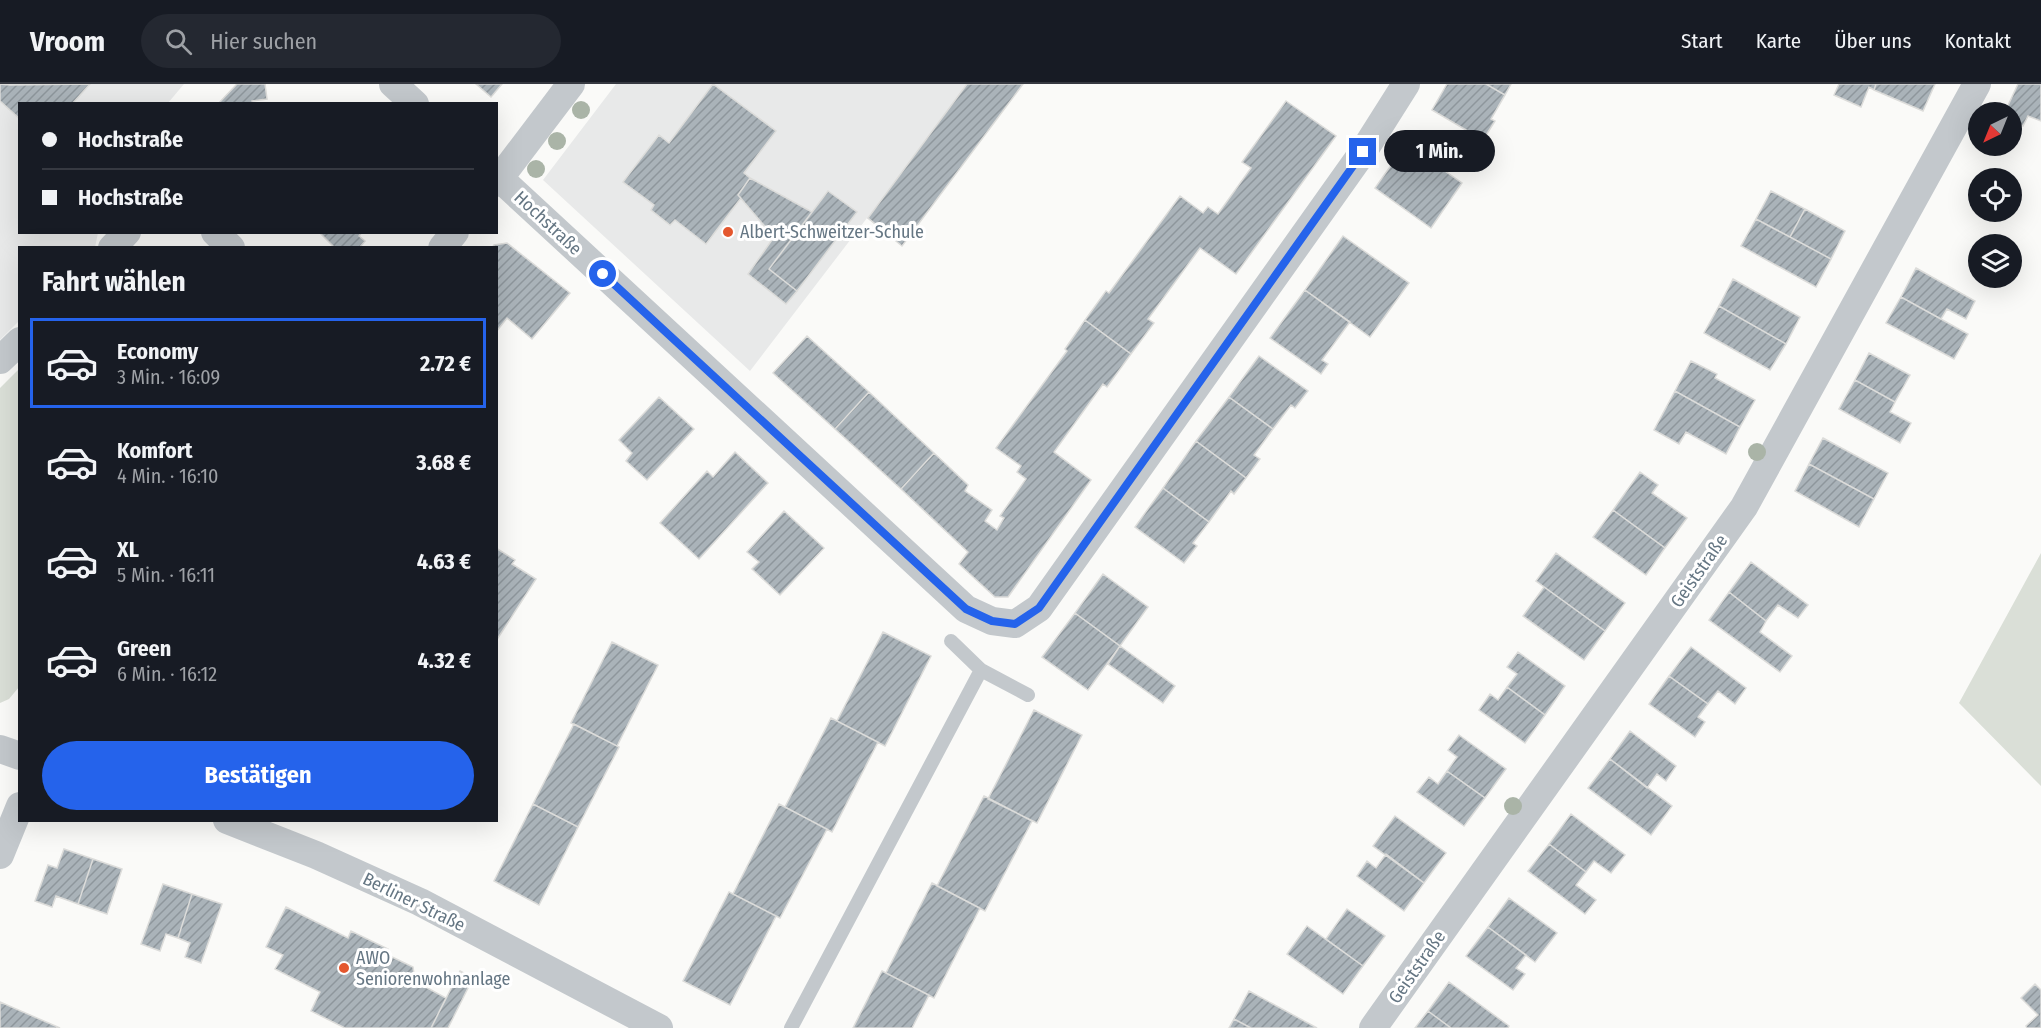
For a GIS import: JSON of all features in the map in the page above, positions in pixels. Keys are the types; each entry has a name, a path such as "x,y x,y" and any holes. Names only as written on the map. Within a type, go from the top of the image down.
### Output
{"street":[{"path":"393,84 413,102"},
{"path":"498,179 571,84"},
{"name":"Hochstraße","path":"498,179 966,609 992,621 1015,624 1039,608 1363,152 1406,84"},
{"name":"Geiststraße","path":"1373,1028 1744,507 1977,84"},
{"path":"114,246 125,234"},
{"path":"216,234 229,246"},
{"path":"444,246 453,234"},
{"path":"0,360 18,343"},
{"path":"0,750 18,755"},
{"path":"0,855 18,811"},
{"name":"Berliner Straße","path":"231,822 316,855 420,903 659,1028"}],"lane":[{"path":"951,641 981,670 1028,695"},
{"path":"791,1028 981,670"}],"shaded area":[{"path":"0,84 184,84 169,102 18,102 18,234 98,234 95,246 18,246 18,322 0,340"},
{"name":"Albert-Schweitzer-Schule","path":"616,84 1023,84 902,246 867,218 750,371 543,180"},
{"path":"18,370 18,688 9,699 0,703 0,388"},
{"path":"2041,553 2041,786 1959,703"}],"building":[{"path":"0,84 90,84 74,102 18,102 18,117 0,101"},
{"path":"237,84 265,84 267,99 252,102 220,102"},
{"path":"476,84 502,84 491,97"},
{"path":"713,84 776,131 744,173 750,178 738,195 741,198 706,244 675,220 670,225 651,210 654,205 623,182 659,135 669,143"},
{"path":"967,84 1023,84 902,246 868,218"},
{"path":"1447,84 1486,84 1505,95 1491,119 1495,121 1483,140 1432,110"},
{"path":"1486,84 1511,84 1505,95"},
{"path":"1839,84 1876,84 1874,90 1869,87 1861,107 1834,95"},
{"path":"1876,84 1935,84 1923,111 1874,90"},
{"path":"2018,84 2041,84 2041,121 2028,116 2022,126 2022,102 2010,102"},
{"path":"1286,101 1336,136 1236,274 1200,248 1148,319 1154,323 1131,354 1085,320 1106,291 1109,293 1180,196 1203,213 1208,207 1218,214 1251,168 1242,162"},
{"path":"1406,144 1462,183 1431,228 1375,188"},
{"path":"750,178 812,212 769,269 797,291 786,304 748,274 774,237 738,195"},
{"path":"828,191 857,212 797,291 769,269"},
{"path":"1771,191 1805,209 1790,237 1756,219"},
{"path":"1805,209 1845,231 1831,259 1790,237"},
{"path":"1756,219 1831,259 1816,287 1741,246"},
{"path":"321,234 360,234 359,236 365,241 361,246 333,246"},
{"path":"1343,236 1409,283 1370,337 1305,290"},
{"path":"507,243 570,293 532,339 507,318 498,329 498,246 494,245"},
{"path":"1916,268 1975,301 1966,319 1947,309 1941,319 1901,297"},
{"path":"1733,279 1800,317 1786,344 1719,306"},
{"path":"1305,290 1350,322 1322,360 1328,364 1321,374 1270,338"},
{"path":"1901,297 1968,334 1954,359 1886,323"},
{"path":"1719,306 1786,344 1770,370 1704,333"},
{"path":"1085,320 1131,354 1107,387 1103,384 1054,452 1091,480 1008,597 995,597 959,564 968,552 901,489 934,453 968,485 965,491 992,510 985,521 997,530 1004,518 1000,516 1026,479 1017,472 1021,466 996,448 1067,351 1065,349"},
{"path":"807,336 869,392 835,429 773,373"},
{"path":"1869,353 1910,375 1895,402 1855,380"},
{"path":"1259,356 1308,391 1295,408 1291,405 1273,429 1229,397"},
{"path":"1691,361 1717,374 1715,378 1755,400 1740,427 1675,391"},
{"path":"1855,380 1895,402 1890,412 1911,423 1900,443 1839,409"},
{"path":"1675,391 1740,427 1726,454 1686,432 1679,444 1654,430"},
{"path":"869,392 934,453 901,489 835,429"},
{"path":"659,397 694,429 647,480 626,461 632,453 619,440"},
{"path":"1229,397 1273,429 1254,455 1260,459 1246,478 1196,441"},
{"path":"1823,438 1888,473 1874,499 1809,464"},
{"path":"1196,441 1246,478 1234,494 1231,491 1209,522 1163,488"},
{"path":"735,452 768,483 699,559 660,523 707,471 713,477"},
{"path":"1809,464 1874,499 1859,527 1795,491"},
{"path":"1640,472 1658,485 1652,493 1687,518 1665,548 1613,510"},
{"path":"1163,488 1209,522 1193,543 1197,546 1184,563 1135,527"},
{"path":"1613,510 1665,548 1646,575 1593,537"},
{"path":"784,511 824,548 780,595 752,569 759,562 747,552"},
{"path":"498,549 515,560 512,564 536,579 498,638"},
{"path":"1556,553 1625,603 1605,631 1536,581"},
{"path":"1751,562 1808,605 1798,618 1778,605 1766,621 1729,592"},
{"path":"1103,574 1148,607 1120,646 1075,613"},
{"path":"1544,587 1605,631 1584,660 1523,616"},
{"path":"1729,592 1766,621 1760,632 1792,656 1780,672 1709,620"},
{"path":"1075,613 1120,646 1088,690 1042,657"},
{"path":"883,632 931,656 885,746 837,721"},
{"path":"612,642 658,665 617,746 571,723"},
{"path":"1120,646 1175,686 1163,703 1108,664"},
{"path":"1691,647 1746,688 1735,704 1718,691 1708,704 1669,676"},
{"path":"1518,652 1565,686 1545,715 1507,687 1517,674 1507,667"},
{"path":"1669,676 1708,704 1698,717 1705,722 1695,737 1649,704"},
{"path":"1507,687 1545,715 1525,743 1479,710 1490,694 1498,700"},
{"path":"1034,710 1082,735 1037,823 988,799"},
{"path":"831,718 878,742 832,832 785,807"},
{"path":"574,724 619,747 578,827 533,804"},
{"path":"1630,731 1676,766 1666,781 1657,774 1647,788 1610,759"},
{"path":"1459,735 1506,769 1485,798 1447,771 1457,757 1448,750"},
{"path":"1610,759 1672,806 1651,835 1588,788"},
{"path":"1447,771 1485,798 1464,826 1417,792 1429,777 1438,784"},
{"path":"984,796 1032,821 985,911 937,886"},
{"path":"533,804 578,827 539,905 494,881"},
{"path":"779,804 827,829 780,918 733,894"},
{"path":"1571,814 1625,855 1611,873 1594,861 1586,872 1549,844"},
{"path":"1395,816 1446,853 1424,883 1373,846"},
{"path":"1549,844 1586,872 1576,885 1596,900 1585,914 1528,871"},
{"path":"64,849 93,859 78,904 56,896 52,907 35,901 48,865 57,868"},
{"path":"1386,854 1424,883 1404,911 1357,876 1367,861 1376,868"},
{"path":"93,859 122,869 107,914 78,904"},
{"path":"932,883 980,908 934,998 886,973"},
{"path":"163,884 192,894 178,938 166,934 160,951 141,944"},
{"path":"729,892 776,916 730,1005 683,981"},
{"path":"192,894 222,904 201,963 185,957 190,943 178,938"},
{"path":"1509,898 1557,933 1535,962 1488,927"},
{"name":"AWO Seniorenwohnanlage","path":"286,907 348,938 351,931 388,949 390,956 413,967 414,974 422,981 420,984 446,998 431,1028 345,1028 311,1011 320,992 275,969 283,955 266,947"},
{"path":"1347,909 1385,936 1363,966 1326,939"},
{"path":"1307,926 1363,966 1343,994 1287,954"},
{"path":"1488,927 1526,955 1516,968 1525,974 1513,990 1466,956"},
{"path":"460,971 473,978 448,1028 431,1028"},
{"path":"882,971 929,995 912,1028 853,1028"},
{"path":"1449,982 1509,1026 1508,1028 1451,1028 1428,1011"},
{"path":"2035,984 2041,990 2041,1028 2027,1028 2026,1026 2038,1015 2021,998"},
{"path":"1249,991 1317,1028 1251,1028 1234,1019"},
{"path":"0,1002 60,1028 0,1028"},
{"path":"1428,1011 1451,1028 1415,1028"},
{"path":"1234,1019 1251,1028 1229,1028"}],"place":[{"name":"Albert-Schweitzer-Schule","path":"728,232"},
{"name":"AWO Seniorenwohnanlage","path":"344,968"}],"route":[{"path":"603,274 966,609 992,621 1015,624 1039,608 1363,152"}]}
